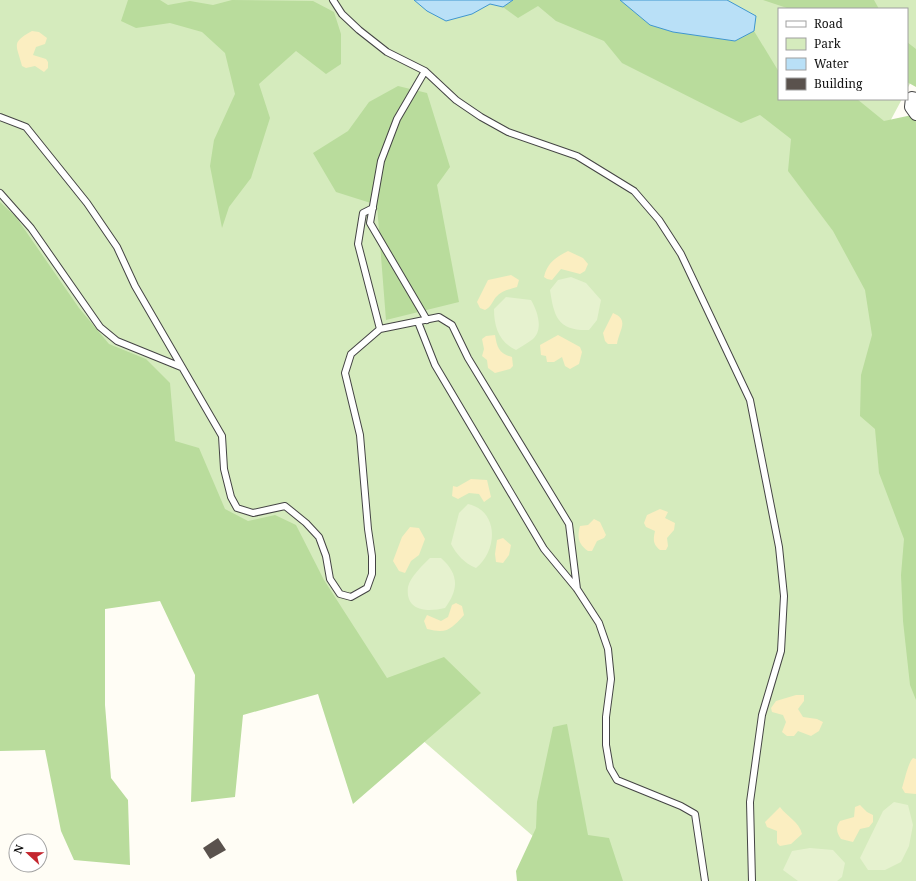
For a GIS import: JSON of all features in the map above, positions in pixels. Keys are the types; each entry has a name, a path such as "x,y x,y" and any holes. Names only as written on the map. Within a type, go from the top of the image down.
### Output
{"street":[{"path":"916,99 912,98 911,107 916,114"}],"lane":[{"path":"333,0 342,14 359,30 388,52 425,71 456,100 508,132 577,156 634,191 659,220 680,254 750,400 779,547 784,596 781,651 762,715 750,802 752,881"},
{"path":"425,71 397,119 381,161 370,223 427,320"},
{"path":"0,117 26,127 87,203 117,247 135,286 222,436 224,469 230,496 237,508 253,513 285,506 306,523 319,537 326,556 330,579 340,594 351,597 367,588 372,574 372,556 368,529 360,435 345,373 351,354 380,329 439,317 452,325 468,358 569,524 577,589"},
{"path":"0,193 31,228 100,327 117,341 181,367"},
{"path":"373,208 363,212 358,244 380,329"},
{"path":"418,322 435,365 544,549 577,589 599,623 608,649 611,679 606,717 606,745 610,768 616,780 681,806 695,814 705,881"}],"green space":[{"path":"0,0 916,0 916,73 908,87 908,8 778,8 778,100 901,100 848,200 916,460 916,881 571,881 564,863 6,379 0,372"},
{"path":"128,0 160,0 168,5 190,1 213,5 232,0 313,1 334,12 341,34 341,64 326,74 296,51 259,84 270,118 251,178 229,207 222,228 210,166 214,140 235,94 225,53 202,32 170,23 136,28 121,21"},
{"path":"513,0 620,0 650,25 673,32 735,41 754,31 778,70 778,100 858,100 884,121 912,115 916,117 916,700 910,685 903,621 901,575 904,539 879,473 875,429 860,416 861,375 872,335 865,290 833,231 788,171 791,139 760,115 741,123 622,63 604,41 556,21 538,6 518,18 503,7"},
{"path":"763,0 874,0 878,8 787,8"},
{"path":"908,43 916,49 916,87 908,83"},
{"path":"398,86 427,93 450,167 437,185 459,302 386,320 377,205 336,192 313,153 348,131 369,102"},
{"path":"0,202 16,217 79,308 109,344 146,359 170,383 175,441 199,448 225,509 248,521 275,515 296,525 324,580 387,678 444,657 481,693 353,804 318,694 243,715 235,797 191,802 195,675 160,601 105,609 105,705 111,778 128,800 130,865 74,860 61,831 45,750 0,751"},
{"path":"571,277 586,283 601,300 597,320 589,330 579,330 564,325 559,320 553,308 550,290 558,280"},
{"path":"506,297 531,300 537,314 539,325 536,335 533,339 516,350 505,343 496,328 494,309"},
{"path":"468,504 478,508 485,514 490,523 492,532 488,551 476,568 461,558 451,544 459,513"},
{"path":"430,558 441,558 447,564 454,576 455,588 450,601 445,608 425,610 414,606 410,601 408,587 411,579 417,571"},
{"path":"567,724 588,835 609,838 623,881 517,881 516,871 536,828 537,802 553,727"},
{"path":"894,802 908,805 913,825 909,846 901,862 885,870 868,870 860,858 883,811"},
{"path":"810,848 833,850 845,863 842,877 837,881 798,881 783,870 792,851"}],"sand":[{"path":"32,31 39,32 47,38 45,44 36,47 33,55 46,59 48,62 48,68 44,72 35,66 26,68 22,66 17,49 20,39"},
{"path":"568,251 583,258 588,264 585,271 580,274 561,269 552,280 544,277 550,264"},
{"path":"511,275 519,280 517,287 500,293 485,310 480,308 477,302 488,280"},
{"path":"613,313 621,319 622,326 617,344 608,344 605,341 603,333"},
{"path":"495,335 501,352 512,357 513,366 510,369 495,373 488,368 487,360 482,356 484,349 482,339 486,336"},
{"path":"558,335 580,347 582,352 579,364 570,369 565,366 562,357 554,362 547,362 546,356 541,355 540,345"},
{"path":"471,479 487,480 491,497 484,502 479,494 469,493 458,499 452,496 453,486 457,487"},
{"path":"660,509 668,512 665,518 675,523 674,530 667,538 668,546 666,550 660,550 656,546 654,539 655,531 646,527 644,523 647,515"},
{"path":"594,519 600,522 606,535 604,538 597,541 592,551 588,551 580,543 579,530 580,526 588,525"},
{"path":"410,527 419,528 425,539 419,555 411,561 405,573 399,571 393,561 402,537"},
{"path":"503,538 511,545 509,555 503,563 496,562 495,554 497,540"},
{"path":"456,603 462,606 464,615 456,624 448,629 440,631 427,629 424,621 427,615 441,621 448,617 452,605"},
{"path":"796,695 804,695 804,701 798,709 803,717 817,719 823,722 819,731 811,736 798,731 794,736 787,736 782,732 786,722 783,715 772,712 771,708 776,701"},
{"path":"913,758 916,759 916,794 905,793 902,788 908,767"},
{"path":"860,805 867,812 873,815 873,822 869,827 860,829 853,842 841,839 837,830 838,824 840,821 854,817 855,807"},
{"path":"780,807 796,822 802,834 791,844 780,846 777,843 777,831 767,827 765,822"}],"water":[{"path":"414,0 513,0 503,7 490,4 472,14 446,21 427,11"},
{"path":"620,0 727,0 756,16 754,31 735,41 673,32 650,25"}],"building":[{"path":"218,838 226,850 210,859 203,848"}]}
